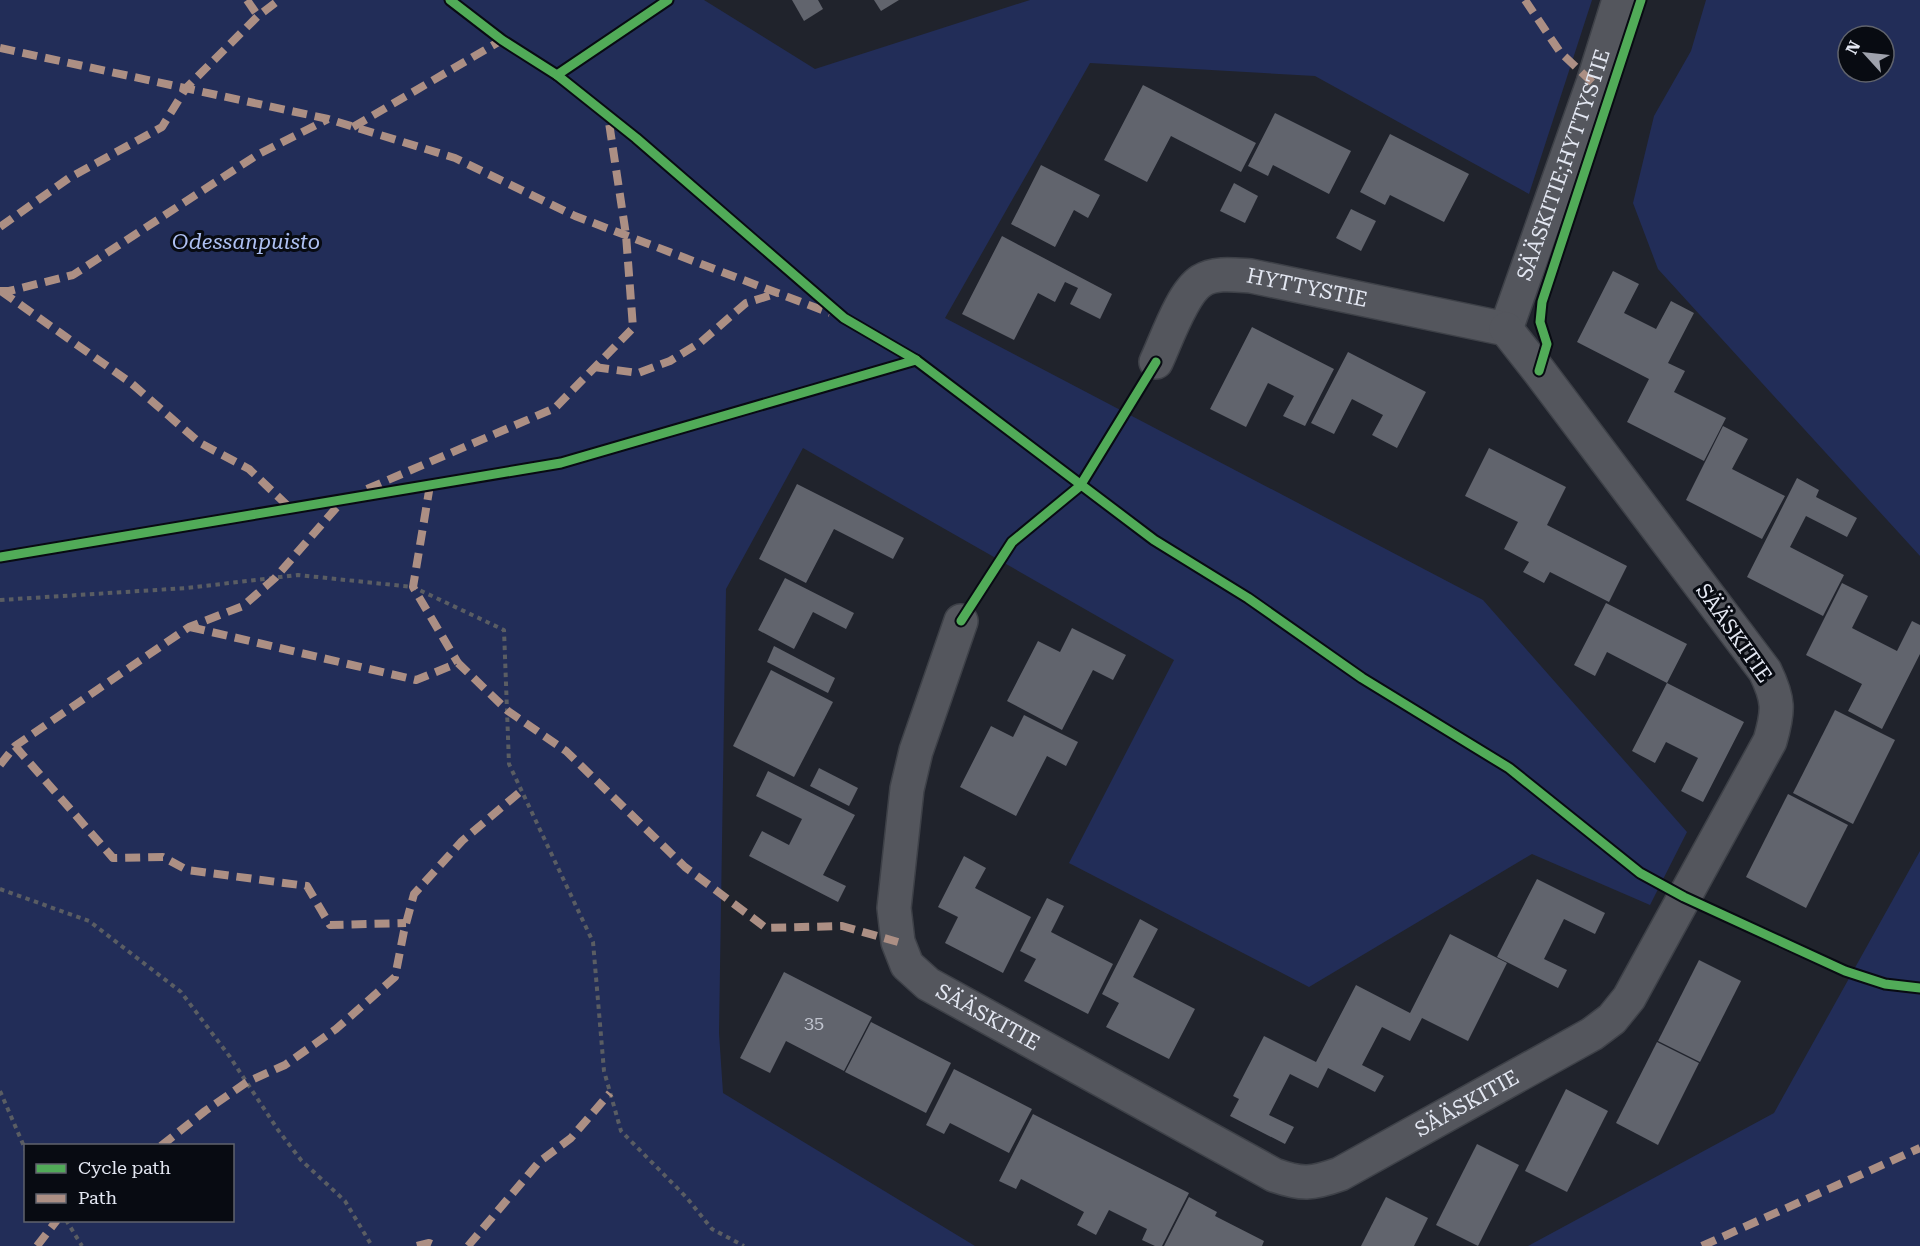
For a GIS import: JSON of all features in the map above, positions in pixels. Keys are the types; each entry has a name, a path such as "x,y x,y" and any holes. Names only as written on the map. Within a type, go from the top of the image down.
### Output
{"street":[{"name":"SÄÄSKITIE;HYTTYSTIE","path":"1506,329 1593,83 1619,0"},
{"name":"HYTTYSTIE","path":"1156,362 1184,300 1201,281 1223,274 1251,276 1506,329"},
{"name":"SÄÄSKITIE","path":"961,621 916,751 907,789 894,908 898,942 907,965 928,984 1274,1175 1294,1182 1317,1182 1340,1174 1592,1034 1612,1019 1629,998 1754,771 1770,741 1777,717 1775,693 1765,671 1506,329"}],"path":[{"path":"0,600 187,588 298,575 413,587 504,630 509,764 592,942 604,1071 621,1131 687,1198 712,1229 744,1246"},
{"path":"0,889 89,921 181,992 230,1057 278,1131 301,1160 345,1201 372,1246"},
{"path":"0,1091 24,1146"},
{"path":"67,1222 82,1246"}],"green space":[{"name":"Odessanpuisto","path":"0,0 704,0 815,69 1030,0 1592,0 1529,194 1315,76 1090,63 945,318 1483,600 1687,832 1650,905 1532,854 1309,987 1069,863 1174,660 803,448 726,589 719,1033 723,1093 975,1246 0,1246"},
{"path":"1706,0 1920,0 1920,556 1658,269 1633,203 1654,116 1691,51"},
{"path":"1920,851 1920,1246 1528,1246 1774,1113"}],"building":[{"path":"792,0 818,0 823,9 804,21"},
{"path":"874,0 899,0 881,11"},
{"path":"1143,85 1256,143 1241,172 1171,136 1147,182 1104,160"},
{"path":"1275,113 1351,151 1329,194 1273,165 1268,176 1248,166"},
{"path":"1390,134 1469,174 1444,222 1390,195 1385,205 1360,192"},
{"path":"1041,165 1100,195 1088,218 1074,210 1055,247 1011,224"},
{"path":"1234,183 1258,196 1245,223 1220,211"},
{"path":"1351,209 1376,221 1361,251 1336,238"},
{"path":"1002,236 1112,294 1100,319 1070,304 1078,288 1065,282 1055,302 1038,293 1014,340 962,314"},
{"path":"1613,271 1639,284 1624,313 1656,329 1671,301 1694,313 1668,363 1685,371 1674,392 1726,418 1704,461 1627,422 1649,379 1577,342"},
{"path":"1252,327 1334,369 1305,426 1283,416 1294,396 1268,383 1246,427 1210,409"},
{"path":"1348,352 1426,392 1397,448 1372,435 1383,415 1352,399 1334,434 1311,423"},
{"path":"1723,426 1748,439 1732,469 1785,496 1762,539 1686,500"},
{"path":"1489,448 1566,487 1547,525 1627,566 1609,602 1550,572 1544,583 1523,572 1529,562 1504,549 1518,522 1465,496"},
{"path":"1797,478 1819,490 1816,497 1857,518 1847,537 1806,516 1790,547 1844,575 1823,616 1747,577"},
{"path":"797,484 904,538 893,559 834,529 806,583 759,559"},
{"path":"785,578 854,613 846,629 813,612 794,649 758,630"},
{"path":"1842,583 1868,596 1852,628 1897,651 1912,621 1920,625 1920,654 1882,729 1848,711 1862,684 1806,655"},
{"path":"1606,603 1687,644 1667,683 1607,652 1595,676 1574,665"},
{"path":"1072,628 1126,655 1113,680 1093,670 1062,730 1007,701 1038,641 1060,652"},
{"path":"774,646 835,678 828,693 767,662"},
{"path":"771,670 833,702 794,777 733,746"},
{"path":"1667,683 1744,722 1703,802 1681,791 1698,758 1666,742 1655,763 1632,751"},
{"path":"1835,710 1895,740 1853,824 1793,793"},
{"path":"1024,715 1078,742 1066,766 1047,756 1016,816 960,787 991,726 1013,737"},
{"path":"819,768 858,788 849,806 810,786"},
{"path":"768,771 855,815 823,875 846,886 838,902 749,856 762,831 789,845 802,819 756,796"},
{"path":"1788,794 1848,825 1806,908 1746,877"},
{"path":"964,856 986,868 975,888 1031,917 1003,973 945,943 958,917 938,907"},
{"path":"1537,879 1605,913 1595,934 1564,919 1544,959 1567,970 1558,988 1497,957"},
{"path":"1047,898 1064,906 1051,932 1113,964 1088,1014 1024,981 1036,959 1020,951"},
{"path":"1140,919 1158,929 1133,977 1195,1009 1169,1059 1106,1027 1119,1003 1102,994"},
{"path":"1450,934 1507,963 1468,1041 1422,1018 1410,1041 1382,1027 1362,1065 1384,1076 1375,1092 1328,1068 1318,1088 1290,1074 1269,1115 1294,1127 1285,1144 1230,1116 1239,1099 1233,1096 1264,1036 1316,1062 1356,985 1410,1013"},
{"path":"1699,960 1741,981 1700,1062 1658,1041"},
{"path":"784,972 872,1017 844,1071 786,1041 770,1073 740,1058"},
{"path":"871,1022 951,1063 926,1113 845,1072"},
{"path":"1657,1042 1699,1063 1658,1145 1616,1123"},
{"path":"954,1069 1032,1109 1009,1153 950,1123 944,1134 926,1125"},
{"path":"1566,1089 1608,1111 1567,1192 1525,1171"},
{"path":"1033,1114 1189,1193 1162,1246 1155,1246 1142,1240 1147,1229 1109,1210 1096,1235 1077,1225 1084,1212 1021,1179 1016,1189 999,1181"},
{"path":"1477,1144 1519,1165 1478,1246 1436,1225"},
{"path":"1189,1197 1217,1212 1215,1216 1264,1241 1262,1246 1164,1246"},
{"path":"1386,1197 1428,1218 1414,1246 1361,1246"}],"marked path":[{"path":"247,0 258,16"},
{"path":"0,227 69,178 162,127 186,88 258,16 279,0"},
{"path":"1525,0 1560,52 1593,83"},
{"path":"353,127 502,40"},
{"path":"0,48 328,119 455,158 575,216 830,313"},
{"path":"367,489 555,408 633,328 626,235 608,116"},
{"path":"0,291 9,291 73,275 257,155 328,119"},
{"path":"1,291 131,383 200,443 249,469 290,508"},
{"path":"594,367 638,373 670,361 701,342 746,303 778,293"},
{"path":"430,485 413,587 458,663"},
{"path":"0,765 15,746 189,627 243,606 275,578 343,500"},
{"path":"190,627 416,680 458,663 508,711 566,751 685,867 766,928 842,926 898,942"},
{"path":"15,746 113,858 163,857 187,870 307,886 330,925 406,923"},
{"path":"164,1144 247,1082 285,1065 336,1029 395,977 414,894 462,841 521,791"},
{"path":"468,1246 539,1162 571,1138 610,1093"},
{"path":"1702,1246 1920,1148"},
{"path":"37,1246 55,1222"},
{"path":"417,1246 429,1243 436,1246"}],"cycle path":[{"path":"450,0 502,40 557,75 636,138 844,318 916,360 1154,540 1248,598 1362,678 1509,768 1640,873 1684,897 1845,971 1885,984 1920,988"},
{"path":"557,75 668,0"},
{"path":"1539,371 1547,344 1540,322 1542,302 1641,0"},
{"path":"0,557 561,463 916,360"},
{"path":"961,621 1012,542 1080,486 1156,362"}]}
